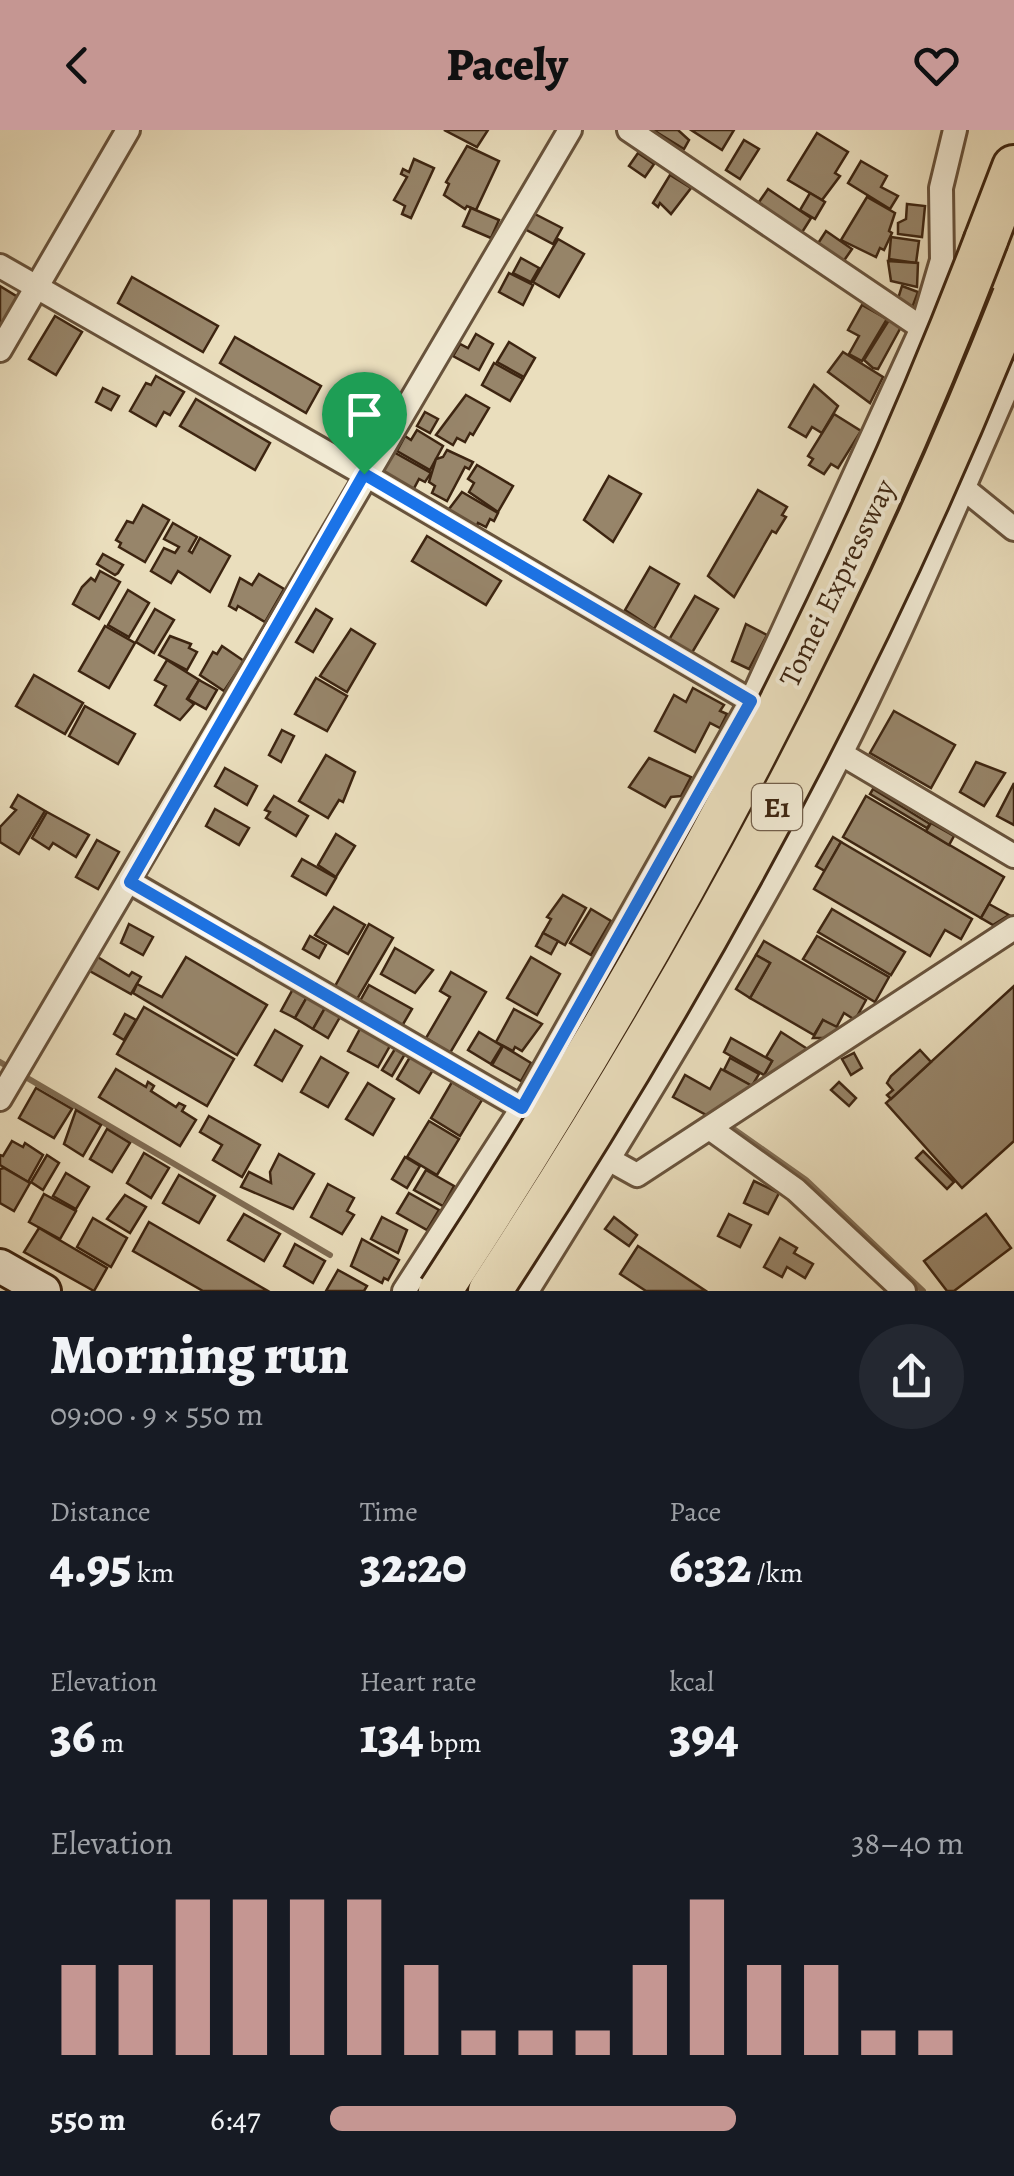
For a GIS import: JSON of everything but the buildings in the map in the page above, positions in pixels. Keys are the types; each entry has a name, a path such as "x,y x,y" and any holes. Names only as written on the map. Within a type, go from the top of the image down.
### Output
{"highway":[{"name":"Tomei Expressway","path":"440,1291 628,988 752,758 870,522 1014,167"},
{"name":"Tomei Expressway","path":"490,1291 665,1008 795,774 911,539 1014,296"}],"street":[{"path":"0,350 128,130"},
{"path":"0,1099 130,882 364,474 570,130"},
{"path":"628,130 922,328"},
{"path":"404,1291 522,1108 751,701 922,328 942,260 940,188 955,130"},
{"path":"0,266 751,701"},
{"path":"528,1291 610,1160 791,848 910,608 1014,372"},
{"path":"880,420 1014,528"},
{"path":"840,752 1014,856"},
{"path":"130,882 522,1108"},
{"path":"610,1160 637,1175 1014,928"},
{"path":"711,1129 796,1190 904,1291"},
{"path":"0,1266 44,1291"}],"waterway":[{"path":"0,1062 330,1255"},
{"path":"735,1130 806,1180 923,1291"}],"route":[{"path":"364,474 751,701 522,1108 130,882 364,474"}]}
